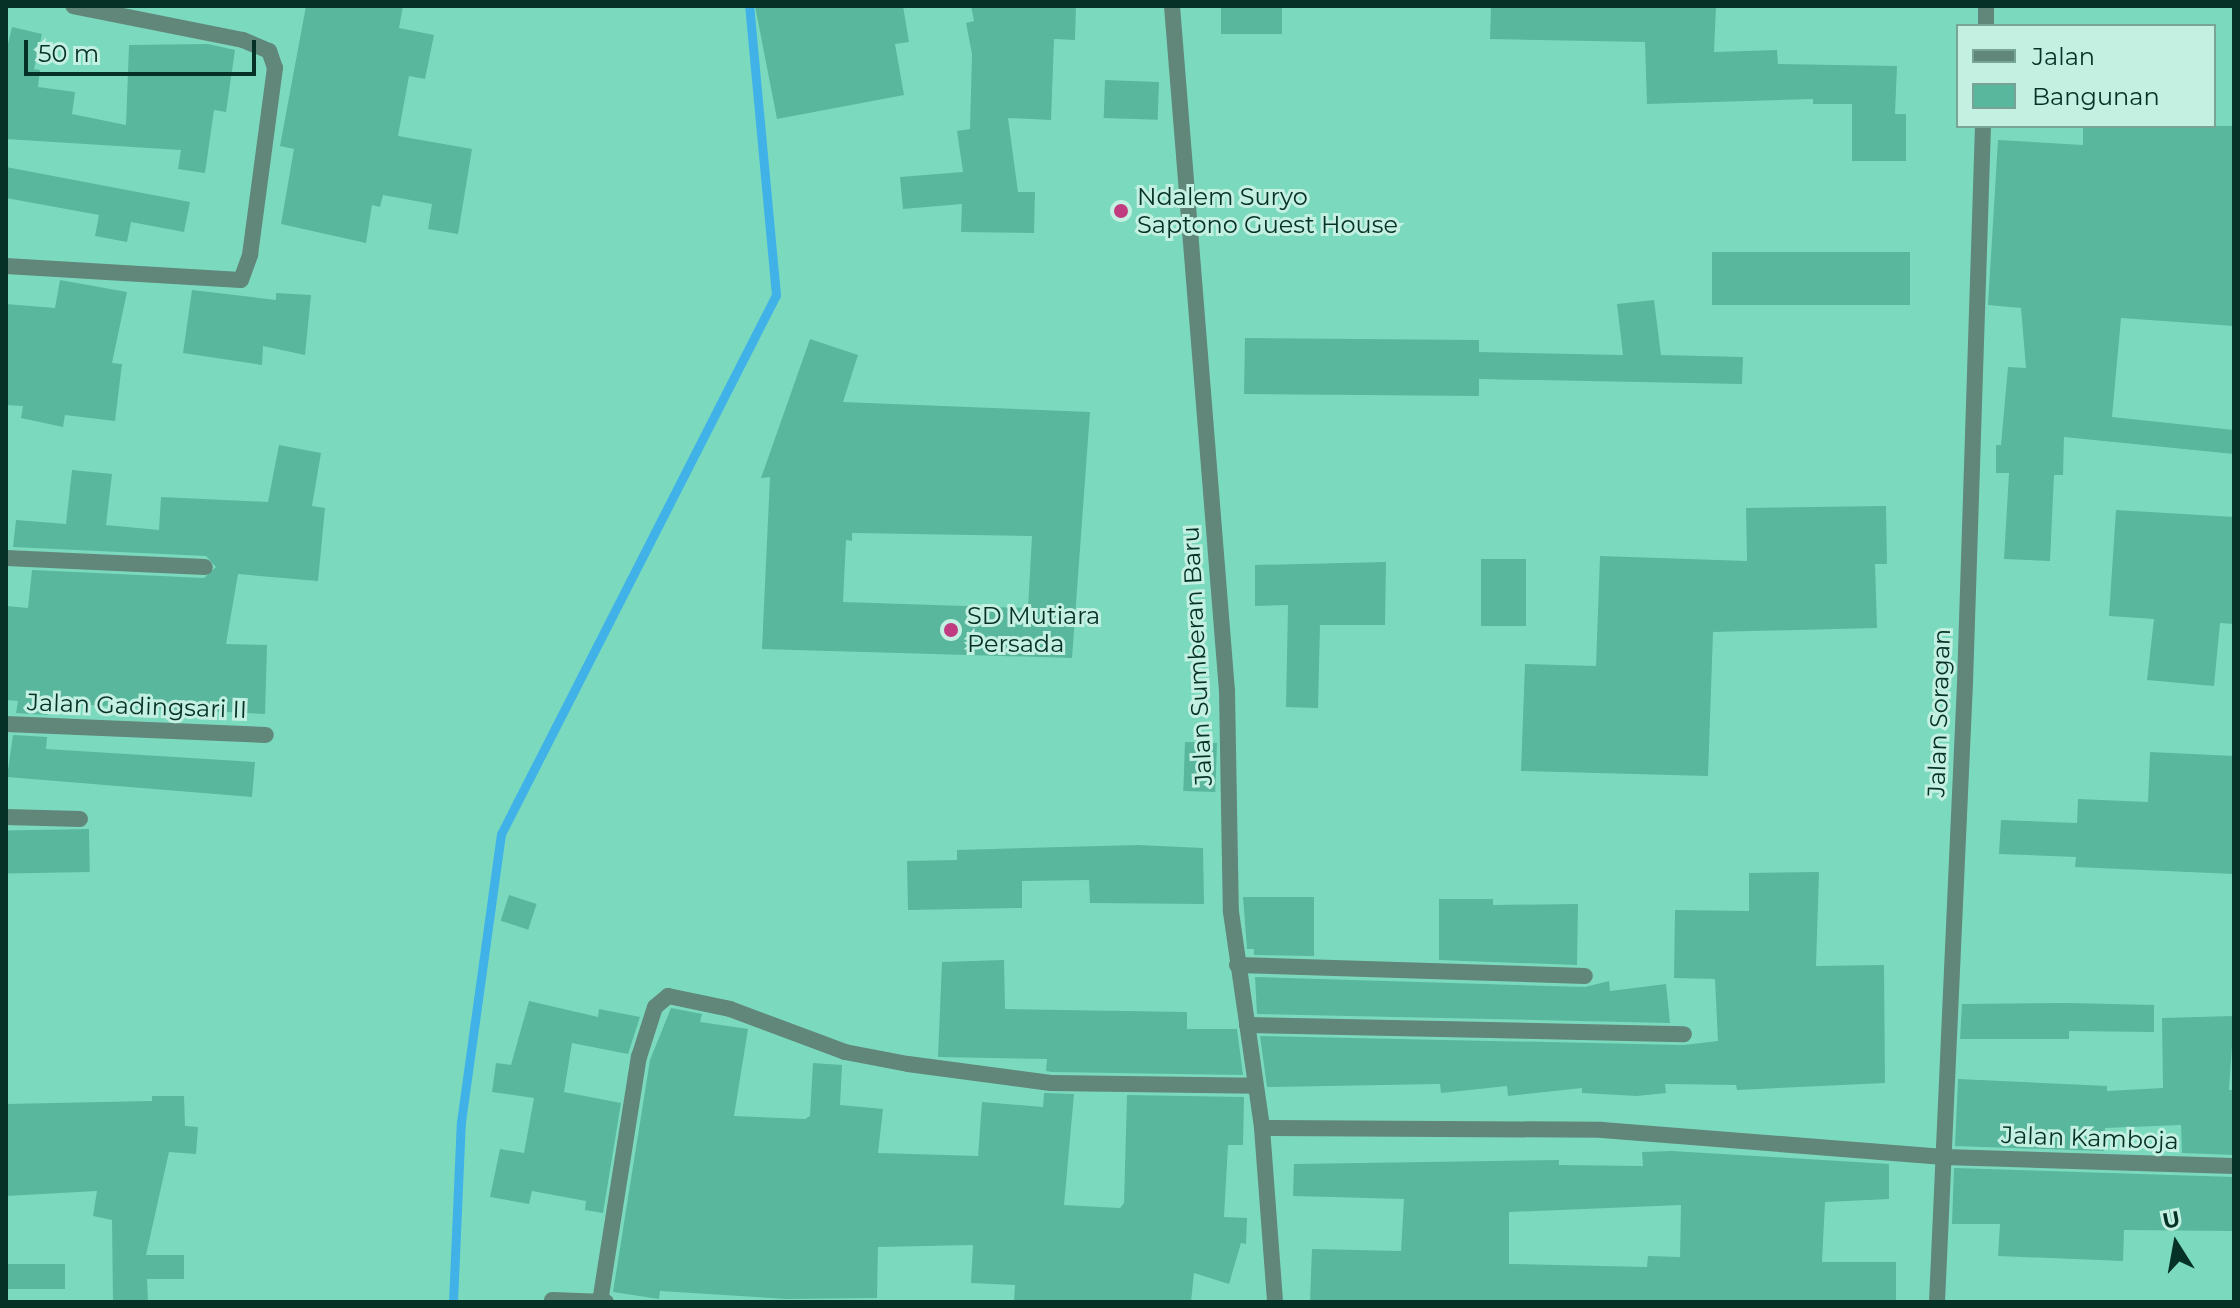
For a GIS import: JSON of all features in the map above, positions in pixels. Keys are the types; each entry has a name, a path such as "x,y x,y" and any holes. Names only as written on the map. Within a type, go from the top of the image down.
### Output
{"street":[{"path":"6,266 241,280 250,255 275,68 269,51 243,40 73,6"},
{"name":"Jalan Sumberan Baru","path":"1172,6 1227,691 1237,965 1262,1128 1275,1302"},
{"name":"Jalan Soragan","path":"1937,1302 1983,128"},
{"path":"6,558 205,567"},
{"name":"Jalan Gadingsari II","path":"6,724 266,735"},
{"path":"6,817 80,819"},
{"path":"1237,965 1585,976"},
{"path":"600,1302 639,1057 655,1007 668,996 730,1009 845,1052 908,1064 1051,1083 1255,1086"},
{"path":"1247,1025 1684,1034"},
{"name":"Jalan Kamboja","path":"1262,1128 1602,1130 1944,1157 2234,1166"},
{"path":"552,1300 606,1302"}],"building":[{"path":"306,6 403,6 399,28 434,35 425,79 409,76 398,136 472,149 458,234 428,229 432,204 383,195 380,207 372,205 366,243 281,224 294,149 280,146"},
{"path":"755,6 903,6 909,42 895,44 904,95 777,119"},
{"path":"971,6 1076,6 1075,40 1054,39 1051,120 1008,118 1018,192 1035,192 1034,233 961,232 962,204 903,209 900,177 963,172 957,131 970,129 972,54 966,23 974,21"},
{"path":"1221,6 1282,6 1282,34 1221,34"},
{"path":"1491,6 1716,6 1714,52 1777,50 1778,64 1897,66 1895,114 1906,114 1906,161 1852,161 1852,104 1813,104 1813,99 1647,104 1645,42 1490,39"},
{"path":"12,27 42,34 34,69 40,70 38,87 75,92 72,114 126,125 129,45 208,44 235,50 226,112 214,110 205,173 178,169 181,150 6,139 6,52"},
{"path":"1105,80 1159,82 1158,120 1104,118"},
{"path":"2234,126 2234,326 2121,318 2112,417 2234,430 2234,454 2064,437 2063,475 2054,475 2050,561 2004,559 2009,473 1996,473 1996,445 2001,445 2008,367 2026,368 2021,308 1988,305 1998,140 2083,145 2083,128"},
{"path":"6,167 190,202 184,232 131,222 127,242 95,236 99,215 6,198"},
{"path":"1712,252 1910,252 1910,305 1712,305"},
{"path":"60,280 127,292 112,363 122,364 115,421 65,415 63,427 21,418 23,406 6,405 6,304 55,308"},
{"path":"192,290 276,300 276,293 311,295 305,355 263,346 262,365 183,353"},
{"path":"1654,300 1661,355 1743,357 1742,384 1479,379 1479,396 1244,394 1245,338 1479,340 1479,352 1623,355 1617,304"},
{"path":"810,339 858,355 843,402 1090,412 1072,658 762,649 770,477 761,478","holes":["852,533 1032,536 1028,608 843,602 846,540 852,541"]},
{"path":"279,445 321,453 312,506 325,508 318,581 238,574 226,644 267,645 265,714 49,703 48,715 16,713 18,701 6,700 6,606 28,608 32,570 204,578 216,567 206,556 13,547 16,520 66,524 72,470 112,474 106,525 159,530 161,497 268,502"},
{"path":"1886,506 1887,564 1875,564 1877,628 1713,632 1708,776 1521,771 1525,664 1596,666 1600,556 1747,561 1746,508"},
{"path":"2116,510 2234,517 2234,624 2220,623 2214,686 2147,680 2154,619 2109,616"},
{"path":"1481,559 1526,559 1526,626 1481,626"},
{"path":"1386,562 1385,625 1320,625 1318,708 1286,707 1288,605 1255,606 1255,565"},
{"path":"13,735 47,737 46,749 255,762 252,797 7,777"},
{"path":"1185,742 1217,743 1215,792 1183,791"},
{"path":"2150,752 2234,756 2234,874 2075,867 2076,857 1999,854 2001,820 2077,823 2078,799 2148,802"},
{"path":"89,829 90,872 7,873 6,830"},
{"path":"1138,845 1203,848 1204,904 1090,903 1089,880 1022,881 1022,908 908,910 907,861 957,860 957,850"},
{"path":"1819,872 1816,966 1884,965 1885,1083 1737,1090 1736,1085 1665,1084 1666,1093 1637,1096 1582,1093 1582,1088 1508,1096 1507,1086 1441,1093 1440,1084 1267,1087 1260,1036 1684,1045 1718,1041 1715,979 1674,978 1675,910 1749,911 1749,873"},
{"path":"509,895 537,904 528,930 501,921"},
{"path":"1243,897 1314,897 1314,956 1254,955 1254,949 1247,949"},
{"path":"1439,899 1493,899 1493,905 1578,904 1577,965 1439,960"},
{"path":"1004,960 1005,1009 1187,1012 1187,1029 1237,1029 1243,1075 1052,1072 1046,1071 1047,1059 938,1057 942,962"},
{"path":"1255,977 1585,987 1609,981 1610,991 1666,984 1670,1023 1257,1014"},
{"path":"529,1001 598,1017 599,1009 640,1017 628,1054 572,1043 564,1092 621,1103 603,1213 585,1210 586,1201 532,1191 529,1204 490,1197 500,1149 524,1153 534,1098 492,1092 496,1063 511,1065"},
{"path":"1962,1004 2154,1005 2154,1032 2069,1031 2069,1039 1960,1039"},
{"path":"671,1008 702,1014 700,1022 748,1029 734,1116 805,1119 810,1116 813,1063 842,1065 840,1105 883,1109 878,1153 978,1156 982,1102 1043,1107 1044,1093 1074,1094 1064,1205 1120,1208 1124,1203 1127,1095 1244,1097 1243,1145 1228,1145 1224,1217 1247,1218 1246,1244 1241,1243 1229,1284 1194,1273 1191,1302 1014,1302 1015,1285 971,1283 973,1245 878,1247 877,1298 787,1299 660,1291 659,1299 613,1292 650,1060"},
{"path":"2234,1016 2229,1090 2234,1090 2234,1155 2182,1153 2181,1125 2105,1128 2104,1151 1955,1146 1958,1079 2107,1086 2107,1091 2163,1088 2162,1018"},
{"path":"152,1096 184,1096 185,1126 198,1127 196,1154 169,1152 146,1255 184,1255 184,1279 147,1279 148,1302 113,1302 112,1220 93,1216 97,1191 6,1196 6,1104 152,1101"},
{"path":"1672,1151 1889,1164 1889,1199 1825,1202 1822,1262 1896,1262 1896,1302 1310,1302 1312,1249 1401,1251 1404,1199 1293,1196 1294,1164 1559,1160 1559,1165 1643,1166 1642,1152","holes":["1681,1205 1680,1257 1648,1256 1647,1267 1509,1264 1509,1212"]},
{"path":"1954,1168 2234,1177 2234,1231 2124,1230 2123,1261 1998,1256 2000,1224 1952,1224"},
{"path":"6,1264 65,1264 65,1289 6,1289"}],"waterway":[{"path":"453,1302 461,1122 501,834 776,295 749,6"}],"place":[{"name":"Ndalem Suryo Saptono Guest House","path":"1121,211"},
{"name":"SD Mutiara Persada","path":"951,630"}]}
